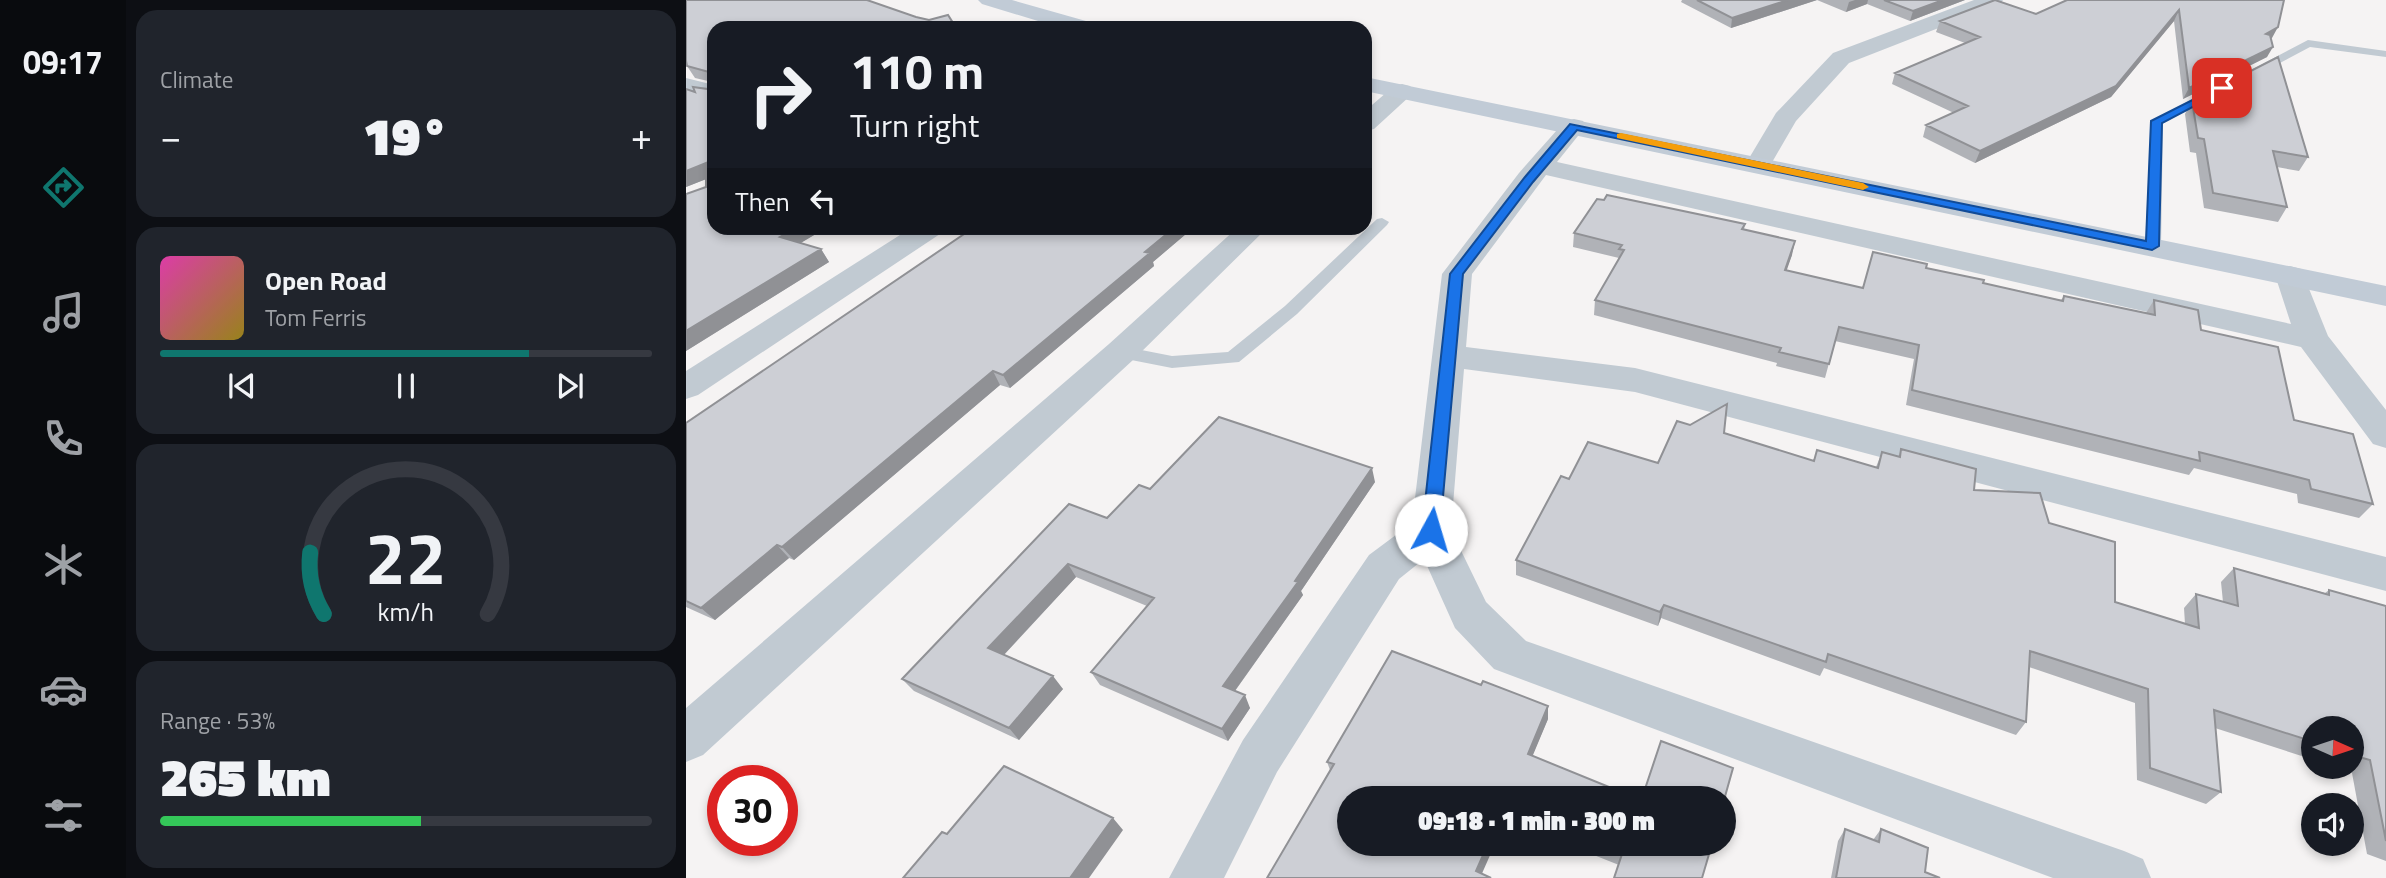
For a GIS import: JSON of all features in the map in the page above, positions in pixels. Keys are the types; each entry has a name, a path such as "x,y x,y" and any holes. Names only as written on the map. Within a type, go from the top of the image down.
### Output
{"street":[{"path":"989,0 1061,21"},
{"path":"1758,165 1785,118 1841,58 1993,0"},
{"path":"686,85 707,90"},
{"path":"1372,85 2386,296"},
{"path":"1372,118 1402,91"},
{"path":"1574,126 1457,274 1431,530 1470,615 1510,655 2124,878"},
{"path":"1540,166 2312,339"},
{"path":"686,387 919,235"},
{"path":"686,739 1121,352 1245,235"},
{"path":"2290,275 2312,339 2386,435"},
{"path":"1449,356 1635,380 2386,574"},
{"path":"1196,878 1260,756 1384,567 1431,530"}],"lane":[{"path":"2152,246 2157,121 2308,43 2386,54"},
{"path":"1372,232 1382,222"},
{"path":"1121,352 1172,362 1233,358 1291,310 1369,235"}],"building":[{"path":"686,0 867,0 929,20 948,15 952,21 707,21 707,71 687,66"},
{"path":"1697,0 1788,0 1732,18"},
{"path":"1884,0 1943,0 1913,11"},
{"path":"1995,0 2036,14 2067,0 2284,0 2278,27 2266,34 2270,35 2273,47 2189,88 2179,10 2116,86 1980,151 1926,125 1968,106 1895,73 1980,37 1940,21"},
{"path":"2278,57 2308,157 2273,151 2287,207 2213,193 2204,139 2198,138 2192,101"},
{"path":"693,87 707,89 707,235 784,235 780,237 821,249 686,331 686,194 706,187 706,163 686,171 686,89 695,92"},
{"path":"1607,195 1745,224 1742,229 1795,241 1785,270 1863,288 1873,252 1927,264 1926,268 1984,280 1983,283 2063,301 2064,296 2155,315 2154,300 2198,310 2201,330 2278,347 2294,420 2353,434 2373,504 2311,489 2309,480 2199,452 2200,461 1912,390 1919,345 1839,327 1829,364 1779,352 1781,348 1595,300 1624,250 1619,249 1622,245 1574,233 1597,199 1604,200"},
{"path":"963,235 1166,235 1145,252 1150,253 1003,375 993,371 782,547 777,545 701,608 686,601 686,423"},
{"path":"1727,404 1724,433 1814,461 1817,450 1878,468 1882,452 1900,457 1901,449 1976,469 1974,490 2040,493 2049,523 2115,542 2115,602 2199,628 2196,594 2238,606 2234,568 2329,595 2329,590 2386,606 2386,841 2370,760 2364,758 2364,716 2301,716 2301,738 2214,710 2221,792 2150,768 2148,689 2030,651 2026,722 1828,654 1826,662 1664,605 1660,612 1516,560 1561,476 1569,479 1588,442 1658,463 1677,421 1690,425"},
{"path":"1219,417 1372,468 1295,581 1298,582 1223,686 1245,695 1222,729 1091,672 1154,598 1068,564 988,648 1053,676 1009,728 902,679 1069,504 1107,518 1139,485 1150,489"},
{"path":"1392,651 1481,685 1483,681 1548,706 1528,754 1607,786 1337,786 1337,856 1483,856 1476,871 1491,878 1267,878 1334,764 1327,762"},
{"path":"1661,741 1733,768 1728,786 1646,786"},
{"path":"1004,766 1113,818 1070,878 903,878 942,832 947,834"},
{"path":"1845,829 1879,842 1881,829 1928,848 1925,872 1940,878 1836,878"},
{"path":"1621,856 1708,856 1702,878 1614,878"}],"slow traffic":[{"path":"1621,136 1863,187"}],"route":[{"path":"1431,530 1457,274 1529,179 1574,126 2152,246 2157,121 2222,88"}]}
